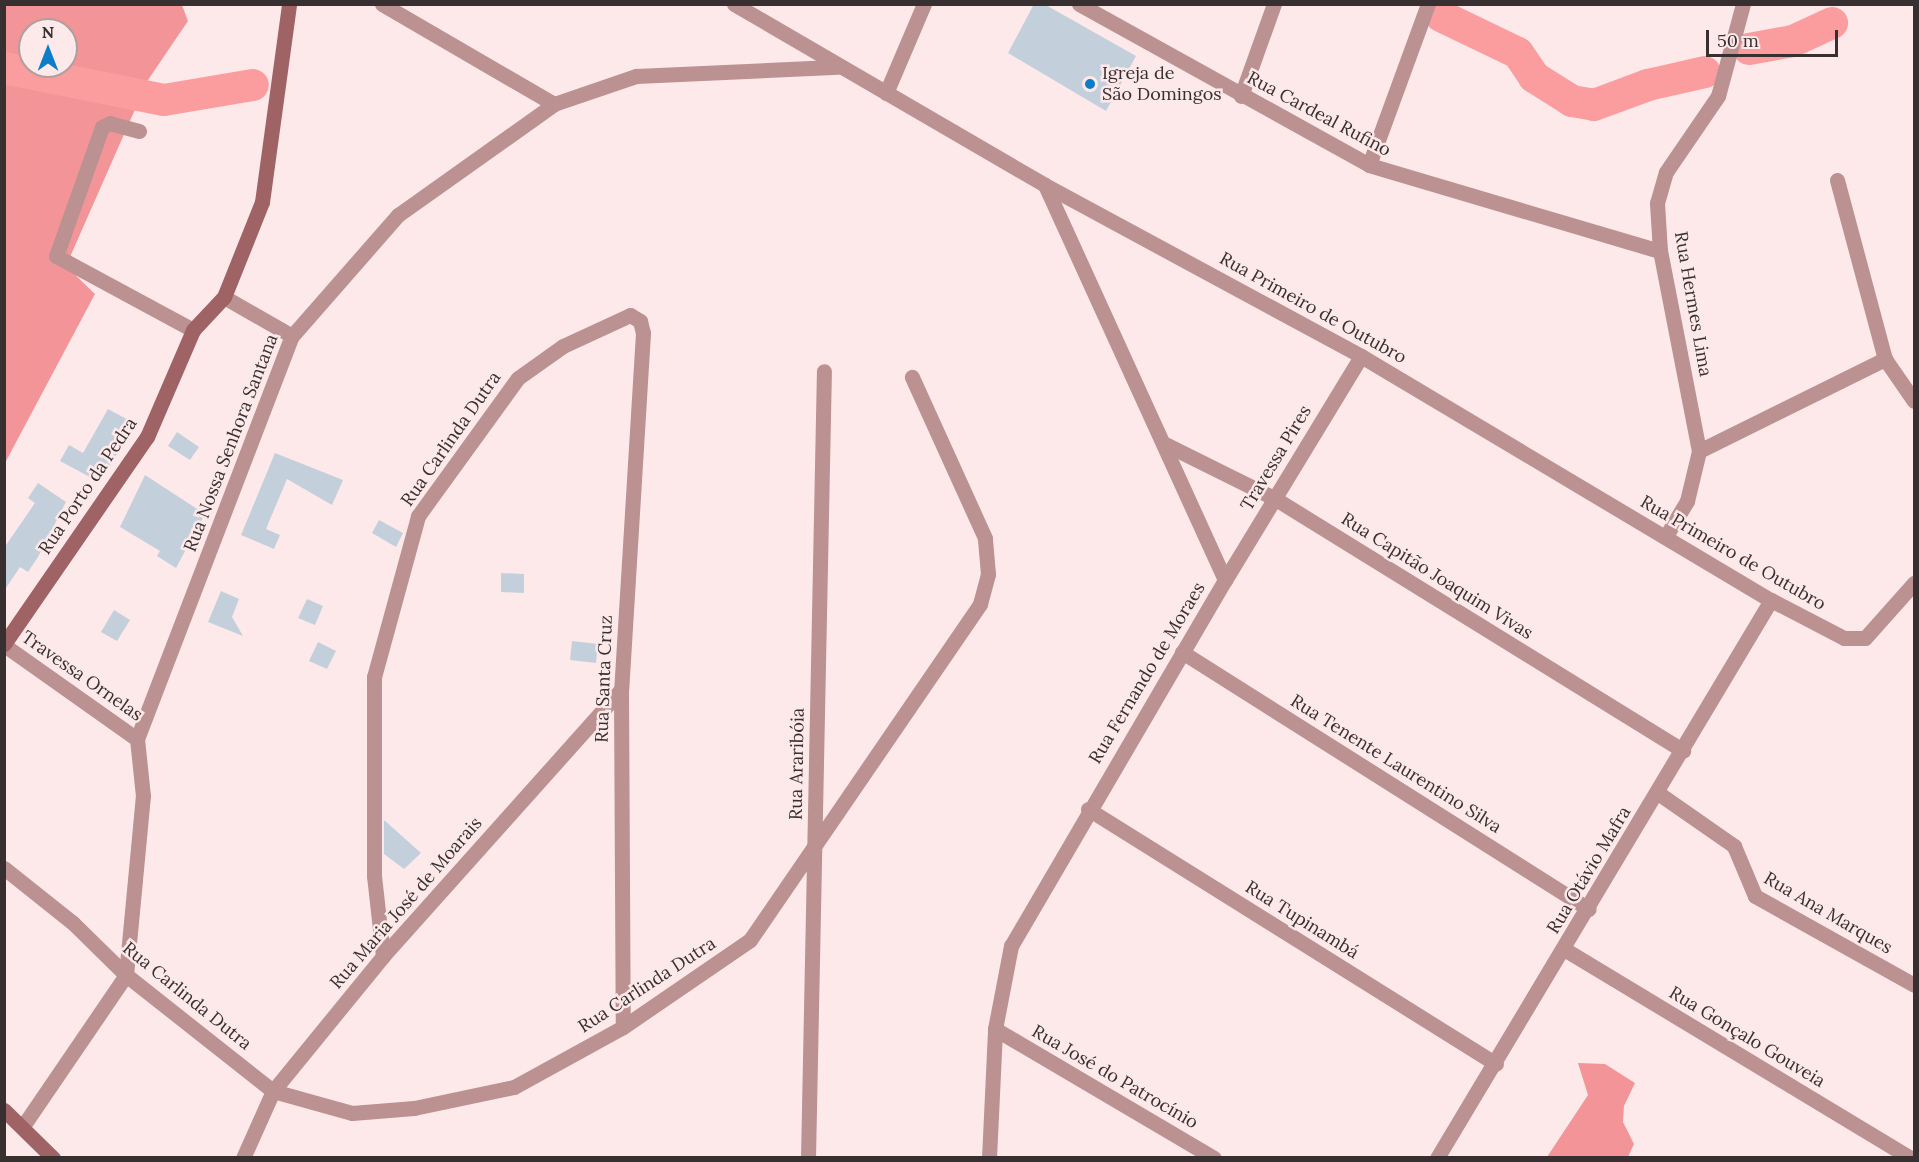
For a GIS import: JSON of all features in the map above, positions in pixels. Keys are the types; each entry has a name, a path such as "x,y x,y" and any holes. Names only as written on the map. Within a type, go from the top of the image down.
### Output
{"main road":[{"name":"Rua Porto da Pedra","path":"4,645 147,437 193,330 224,297 262,202 279,95 289,4"},
{"path":"4,1110 24,1126 51,1157"}],"street":[{"path":"382,4 554,104"},
{"name":"Rua Primeiro de Outubro","path":"734,4 838,67 1045,185 1361,356 1771,600 1844,638 1872,634 1914,583"},
{"path":"886,93 924,4"},
{"name":"Rua Cardeal Rufino","path":"1079,4 1108,11 1241,96 1369,165 1660,252"},
{"path":"1241,96 1274,4"},
{"path":"1369,165 1428,4"},
{"name":"Rua Hermes Lima","path":"1666,536 1687,501 1699,451 1660,252 1657,203 1666,172 1718,96 1743,4"},
{"name":"Rua Nossa Senhora Santana","path":"126,975 143,796 137,739 292,336 398,215 554,104 636,76 838,67"},
{"path":"139,131 110,123 102,127 56,256 193,330"},
{"path":"1837,180 1885,359 1914,401"},
{"name":"Rua Fernando de Moraes","path":"989,1158 995,1029 1011,946 1088,809 1225,580 1045,185"},
{"path":"224,297 292,336"},
{"name":"Rua Carlinda Dutra","path":"383,956 374,865 374,678 418,516 518,378 616,317 630,315 640,321 643,333"},
{"name":"Rua Santa Cruz","path":"623,1027 621,690 643,333"},
{"name":"Travessa Pires","path":"1225,580 1361,356"},
{"path":"1699,451 1885,359"},
{"name":"Rua Araribóia","path":"808,1158 824,371"},
{"name":"Rua Carlinda Dutra","path":"4,868 73,923 126,975 273,1091 352,1113 414,1108 514,1088 623,1027 750,940 790,889 815,842 980,604 988,574 985,538 973,502 912,377"},
{"name":"Rua Capitão Joaquim Vivas","path":"1165,444 1274,498 1683,751"},
{"name":"Rua Otávio Mafra","path":"1437,1158 1496,1064 1771,600"},
{"name":"Travessa Ornelas","path":"4,645 137,739"},
{"name":"Rua Tenente Laurentino Silva","path":"1182,652 1588,909"},
{"name":"Rua Maria José de Moarais","path":"243,1158 273,1091 383,956 621,690"},
{"name":"Rua Ana Marques","path":"1658,793 1734,846 1755,896 1914,985"},
{"name":"Rua Tupinambá","path":"1088,809 1496,1064"},
{"name":"Rua Gonçalo Gouveia","path":"1564,949 1911,1158"},
{"path":"24,1126 126,975"},
{"name":"Rua José do Patrocínio","path":"995,1029 1214,1158"}],"shaded area":[{"path":"5,5 182,5 188,21 148,80 66,266 95,294 5,463"},
{"path":"1578,1063 1605,1064 1635,1083 1624,1106 1623,1122 1634,1144 1628,1157 1547,1157 1588,1095"}],"building":[{"name":"Igreja de São Domingos","path":"1034,4 1044,4 1136,56 1106,111 1008,53"},
{"path":"108,409 136,424 99,482 60,461 69,445 83,453"},
{"path":"177,432 199,447 190,460 168,446"},
{"path":"275,453 343,480 332,505 287,479 266,529 280,535 274,549 241,535"},
{"path":"145,475 205,514 176,568 157,556 160,551 120,527"},
{"path":"38,483 66,502 28,572 20,567 4,591 4,548 35,503 28,498"},
{"path":"379,520 403,533 396,547 372,533"},
{"path":"501,573 524,574 524,593 501,592"},
{"path":"221,591 239,599 232,617 243,636 208,622"},
{"path":"307,599 323,606 315,625 298,618"},
{"path":"114,610 130,620 117,641 101,632"},
{"path":"572,641 598,644 596,663 570,660"},
{"path":"318,642 336,651 327,669 309,661"},
{"path":"384,820 421,853 404,869 384,854"}],"waterway":[{"path":"1441,16 1518,53 1534,77 1572,101 1594,105 1648,85 1705,72"},
{"path":"1749,49 1793,41 1832,23"},
{"path":"4,68 164,100 253,85"}],"place":[{"name":"Igreja de São Domingos","path":"1090,84"}]}
